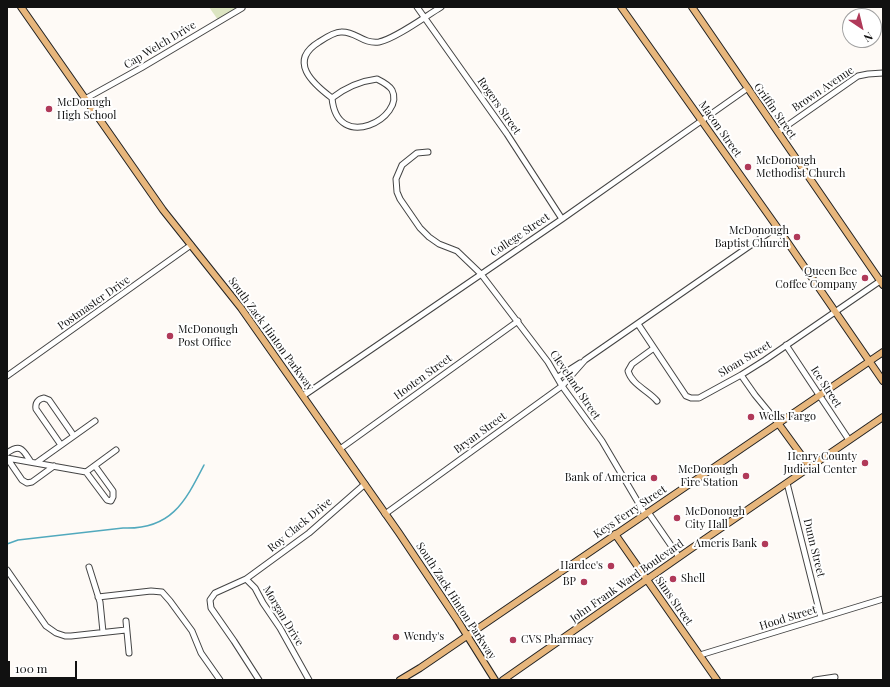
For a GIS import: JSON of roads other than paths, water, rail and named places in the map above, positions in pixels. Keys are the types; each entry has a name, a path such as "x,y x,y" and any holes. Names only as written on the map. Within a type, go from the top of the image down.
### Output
{"main road":[{"name":"South Zack Hinton Parkway","path":"21,7 163,210 241,308 365,484 496,680"},
{"name":"Macon Street","path":"621,7 777,227 883,381"},
{"name":"Griffin Street","path":"692,7 882,281"},
{"name":"Keys Ferry Street","path":"400,680 467,636 883,352"},
{"name":"John Frank Ward Boulevard","path":"503,680 646,579 882,418"},
{"path":"778,423 810,467"},
{"name":"Sims Street","path":"615,534 717,680"}],"street":[{"name":"Cap Welch Drive","path":"85,99 141,68 242,8 241,7"},
{"name":"Rogers Street","path":"417,7 507,134 562,219"},
{"path":"332,98 341,90 361,82 377,79 387,84 392,91 394,99 391,109 380,120 359,128 345,124 337,116 332,98 311,81 305,69 304,58 312,46 323,39 340,32 352,33 368,42 380,42 394,37 441,7"},
{"name":"Brown Avenue","path":"778,132 858,76 883,73"},
{"name":"College Street","path":"303,396 562,219 748,88"},
{"name":"Cleveland Street","path":"428,152 417,153 402,165 396,179 397,192 400,199 428,237 439,244 457,251 481,274 518,321 558,377 562,386 602,441 647,513 679,557"},
{"name":"Bryan Street","path":"558,377 638,324 777,227"},
{"name":"Postmaster Drive","path":"7,376 191,245"},
{"name":"Sloan Street","path":"638,324 686,396 691,398 699,398 741,375 882,281"},
{"name":"Hooten Street","path":"340,449 518,321"},
{"name":"Ice Street","path":"786,346 849,440"},
{"path":"654,348 632,364 628,371 640,387 652,394 657,401"},
{"name":"Bryan Street","path":"385,514 562,386 581,363"},
{"path":"741,375 778,423"},
{"path":"61,445 36,410 36,404 40,399 45,398 50,401 74,436"},
{"path":"33,462 61,445 95,421"},
{"path":"7,453 14,448 20,448 33,462"},
{"path":"86,472 116,450"},
{"path":"54,466 32,482 27,483 22,480 7,458 33,462 86,472 106,500 110,501 113,497 112,491 95,466"},
{"name":"Dunn Street","path":"787,483 821,618"},
{"name":"Roy Clack Drive","path":"246,579 309,534 365,484"},
{"path":"89,567 98,597 103,632"},
{"path":"7,570 44,624 54,632 68,636 126,630"},
{"path":"246,579 215,593 210,600 211,608 259,680"},
{"name":"Morgan Drive","path":"246,579 255,588 262,603 280,628 309,680"},
{"path":"98,597 151,591 162,592 192,631 200,650 220,680"},
{"name":"Hood Street","path":"700,655 883,599"},
{"path":"126,621 129,653"},
{"path":"815,680 835,677"}],"waterway":[{"path":"7,544 18,540 139,527 153,524 165,519 183,502 204,465"}],"place":[{"name":"McDonugh High School","path":"49,109"},
{"name":"McDonough Methodist Church","path":"748,167"},
{"name":"McDonough Baptist Church","path":"797,237"},
{"name":"Queen Bee Coffee Company","path":"865,278"},
{"name":"McDonough Post Office","path":"170,336"},
{"name":"Wells Fargo","path":"751,417"},
{"name":"Henry County Judicial Center","path":"865,463"},
{"name":"McDonough Fire Station","path":"746,476"},
{"name":"Bank of America","path":"654,478"},
{"name":"McDonough City Hall","path":"677,518"},
{"name":"Ameris Bank","path":"765,544"},
{"name":"Hardee's","path":"611,566"},
{"name":"Shell","path":"673,579"},
{"name":"BP","path":"584,582"},
{"name":"Wendy's","path":"396,637"},
{"name":"CVS Pharmacy","path":"513,640"}]}
